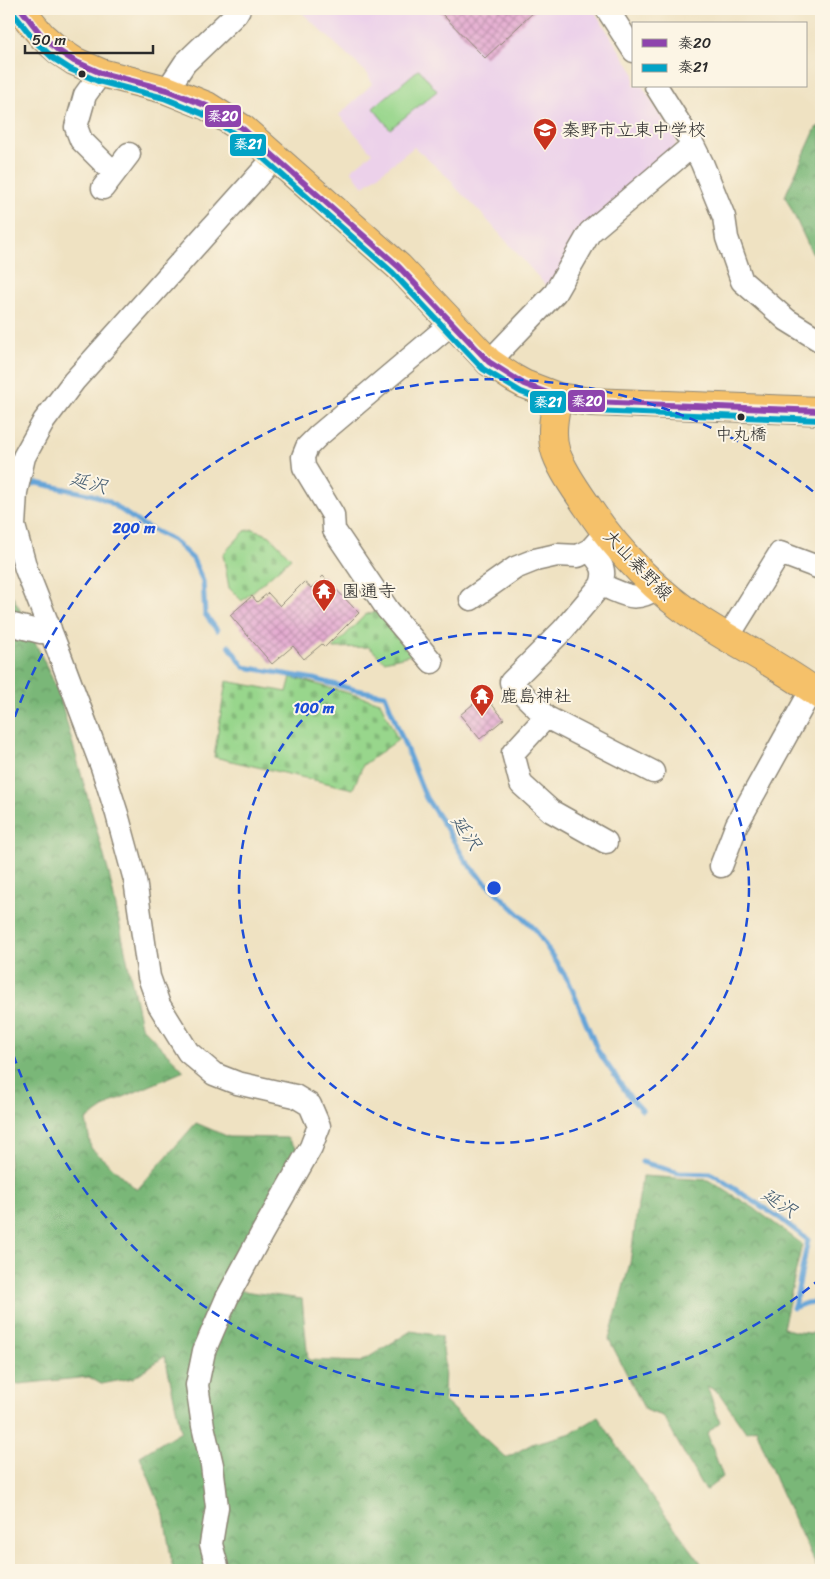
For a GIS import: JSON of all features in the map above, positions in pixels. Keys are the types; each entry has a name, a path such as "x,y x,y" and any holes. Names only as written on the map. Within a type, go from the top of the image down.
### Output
{"main road":[{"path":"21,9 42,36 74,61 101,73 167,90 208,106 243,129 399,267 490,362 524,384 558,396 591,402 821,412"},
{"name":"大山秦野線","path":"558,396 554,418 556,453 598,541 633,565 657,588 703,622 816,693"}],"street":[{"path":"167,90 185,63 239,9"},
{"path":"607,9 632,48"},
{"path":"101,73 85,95 76,127 80,140 109,180 129,154"},
{"path":"657,88 702,163 724,217 727,238 742,281 787,320 821,341"},
{"path":"490,362 555,293 590,232 693,145"},
{"path":"218,1570 211,1544 217,1507 212,1465 203,1426 197,1385 204,1350 231,1289 311,1148 318,1126 310,1105 295,1096 237,1083 214,1074 188,1052 159,1005 149,977 135,880 118,814 102,767 26,569 14,526 16,492 24,457 44,421 74,381 276,157"},
{"path":"432,662 388,610 334,530 333,516 304,467 303,457 307,447 318,436 452,323"},
{"path":"471,599 515,568 535,560 557,555 578,556 598,541 604,576 601,585 564,630 511,682 546,717 653,772"},
{"path":"728,637 780,553 820,568"},
{"path":"601,585 632,597 645,596 657,588"},
{"path":"9,624 40,632 50,629"},
{"path":"721,866 736,824 816,693"},
{"path":"546,717 513,753 521,784 551,811 606,842"}],"shaded area":[{"name":"秦野市立東中学校","path":"298,9 593,9 632,70 632,88 643,88 677,141 675,148 549,289 480,212 452,184 453,182 414,147 363,187 351,170 372,153 339,115 372,84 368,74"}],"green space":[{"path":"419,69 437,91 390,129 373,108"},
{"path":"821,125 821,272 785,196 816,128"},
{"path":"253,529 270,536 291,558 242,601 229,588 223,554 245,531"},
{"path":"9,590 58,691 109,874 141,1026 184,1071 114,1101 86,1120 91,1148 137,1190 196,1123 229,1137 287,1138 304,1157 254,1225 235,1256 220,1288 302,1299 308,1360 361,1362 411,1331 441,1336 445,1363 444,1401 506,1458 532,1444 572,1433 598,1417 652,1497 701,1563 689,1570 173,1570 164,1515 140,1456 181,1431 165,1356 133,1378 101,1384 89,1377 9,1385"},
{"path":"379,610 415,654 384,661 369,647 333,648 365,615"},
{"path":"291,677 380,702 398,740 363,765 353,789 214,757 226,681 287,692"},
{"path":"642,1176 708,1180 754,1208 802,1244 783,1328 797,1332 821,1334 821,1570 818,1570 776,1481 756,1428 746,1432 719,1393 707,1386 720,1422 707,1433 723,1477 705,1491 663,1416 645,1410 609,1339 630,1263"}],"building":[{"path":"437,9 537,9 485,58"},
{"path":"323,576 359,613 325,647 322,644 304,659 293,646 272,664 230,615 252,596 257,602 268,593 280,606 304,582 311,588"},
{"name":"鹿島神社","path":"484,695 504,719 480,739 460,715"}],"waterway":[{"name":"延沢","path":"33,484 37,483 93,495 108,501 141,524 173,540 193,559 203,581 205,614 217,630"},
{"name":"延沢","path":"229,646 244,667 314,679 385,695 426,798 465,860 478,875 535,929 569,982 598,1051 629,1096 642,1110"},
{"name":"延沢","path":"642,1162 679,1173 712,1174 781,1219 808,1240 793,1308 806,1303 821,1301"}],"transit line":[{"name":"秦20","path":"21,9 42,36 74,61 101,73 167,90 207,106 243,129 399,267 489,362 524,384 558,397 591,402 821,411"},
{"name":"秦21","path":"14,14 36,42 53,58 70,69 98,81 164,98 203,114 238,136 393,273 483,369 521,392 556,405 591,411 821,420"}],"place":[{"name":"秦野市立東中学校","path":"545,151"},
{"name":"中丸橋","path":"741,417"},
{"name":"園通寺","path":"324,612"},
{"name":"鹿島神社","path":"482,717"}]}
